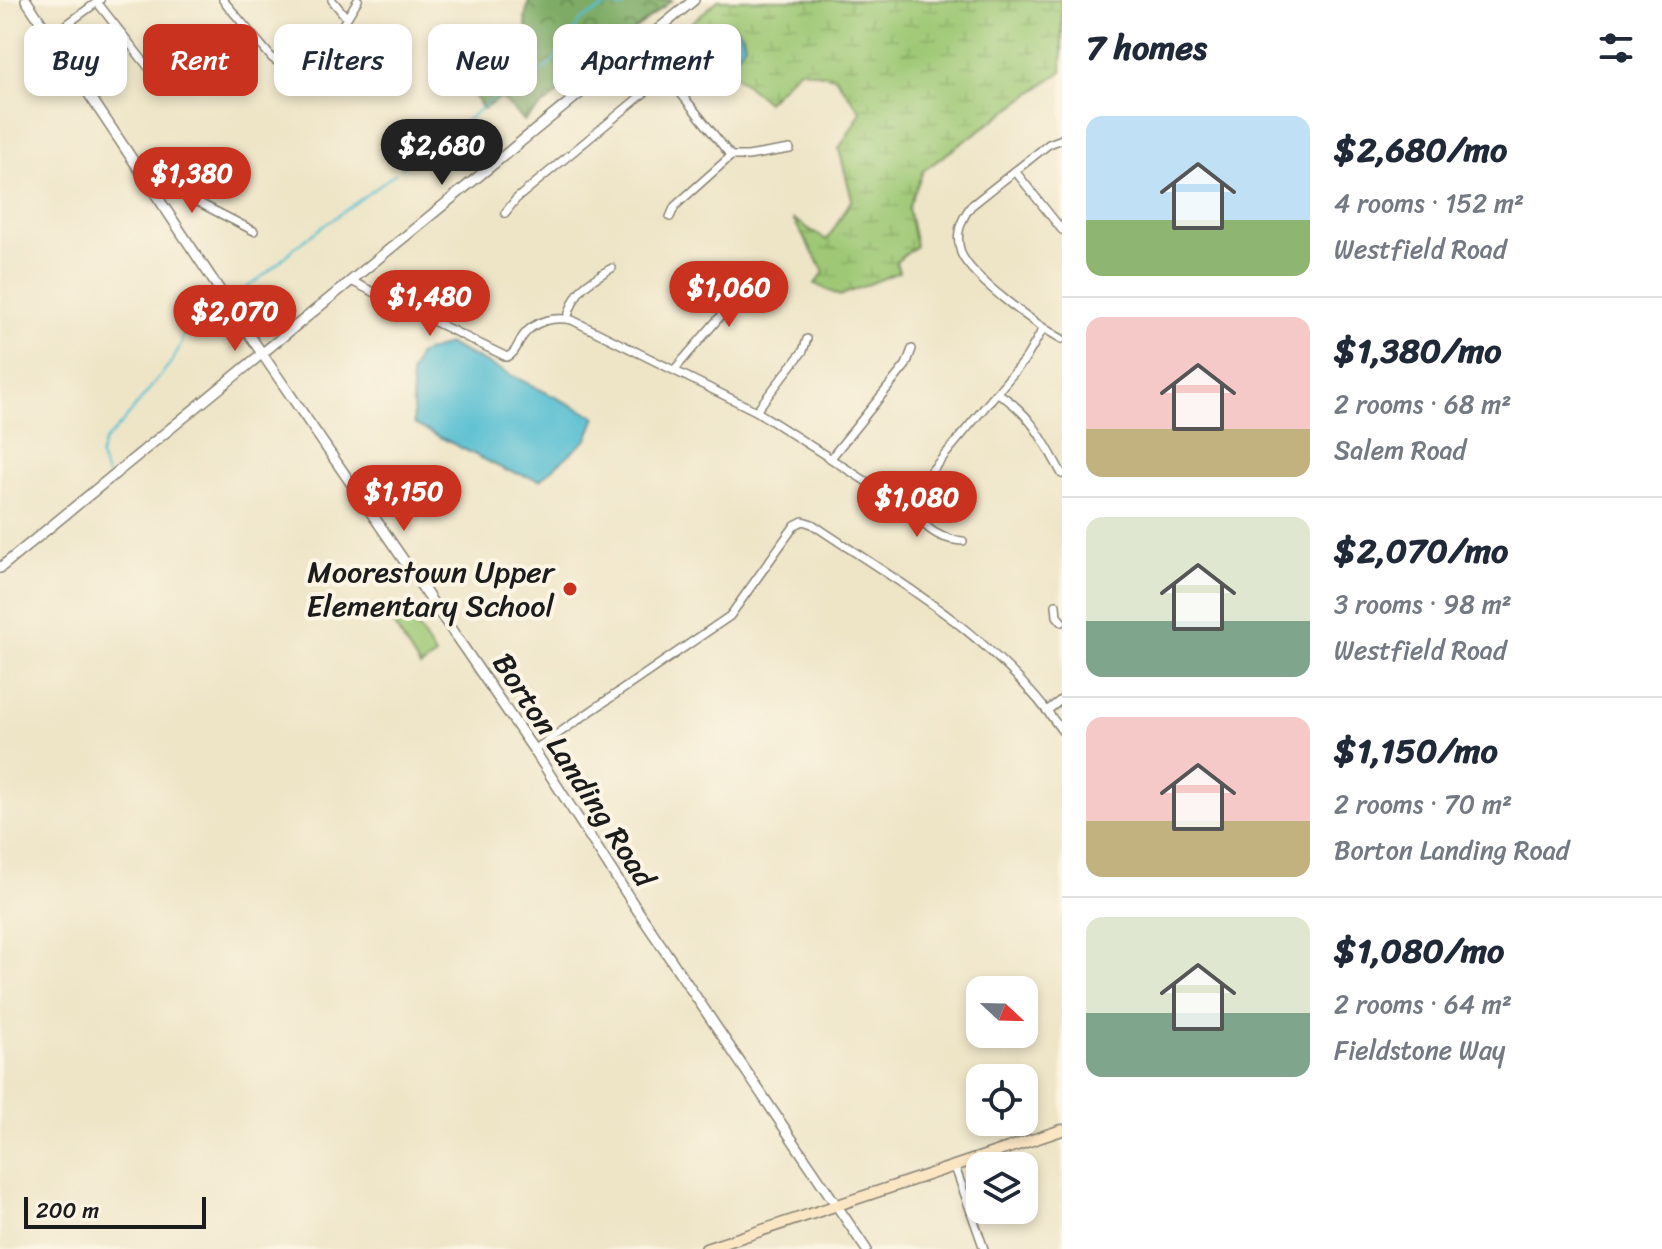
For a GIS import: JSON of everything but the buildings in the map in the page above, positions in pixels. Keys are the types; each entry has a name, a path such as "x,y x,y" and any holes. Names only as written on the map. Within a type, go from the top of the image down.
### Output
{"main road":[{"path":"706,1249 1062,1130"}],"street":[{"name":"Borton Landing Road","path":"26,0 43,24"},
{"path":"223,0 268,54 286,66 305,65 316,59 358,0"},
{"path":"332,0 346,17"},
{"path":"666,24 694,0"},
{"path":"67,24 99,1 143,59"},
{"name":"Borton Landing Road","path":"91,96 262,353 534,750 632,902 866,1249"},
{"path":"0,568 579,96"},
{"path":"505,213 516,199 641,96"},
{"path":"683,96 731,156"},
{"path":"1062,139 1049,144 971,206 960,223 958,241 964,259 973,270 1043,329 1062,339"},
{"path":"670,217 675,206 731,156 790,149"},
{"path":"1015,171 1062,230"},
{"path":"143,174 254,231"},
{"path":"567,319 581,287 612,268"},
{"path":"675,369 762,268"},
{"path":"351,281 504,356 511,356 525,333 534,326 550,319 567,319 756,411 875,487 890,493 906,492 923,481 1026,358 1043,329"},
{"path":"756,411 803,351 807,339"},
{"path":"831,458 906,365 912,349"},
{"path":"998,393 1032,421 1062,474"},
{"path":"906,492 914,513 922,523 949,540 963,541"},
{"path":"534,750 730,616 795,525 803,521 812,524 979,638 1017,674 1062,731"},
{"path":"1056,605 1057,616 1062,622"},
{"path":"1048,710 1062,699"},
{"path":"955,1167 984,1249"}],"green space":[{"path":"529,0 672,0 642,24 553,24 555,96 524,121 501,98 483,109 475,97 537,96 537,24 526,24"},
{"path":"718,0 1062,0 1062,71 923,171 908,208 916,246 896,262 899,272 840,296 815,284 824,272 793,219 827,240 852,199 839,149 861,112 835,77 799,69 767,102 741,80 741,49 745,44 741,24 690,24"},
{"path":"406,609 436,656 420,667 390,619"}],"water":[{"path":"448,344 596,417 587,439 540,480 505,470 414,424 411,374 418,355"}],"waterway":[{"path":"451,132 492,100 540,73 553,61 581,20 609,5 623,8 629,0"},
{"path":"402,168 446,136"},
{"path":"236,294 260,279 295,247 396,173"},
{"path":"107,475 100,456 104,442 173,360 181,344 188,314 206,315 220,306"}],"place":[{"name":"Moorestown Upper Elementary School","path":"570,589"}]}
